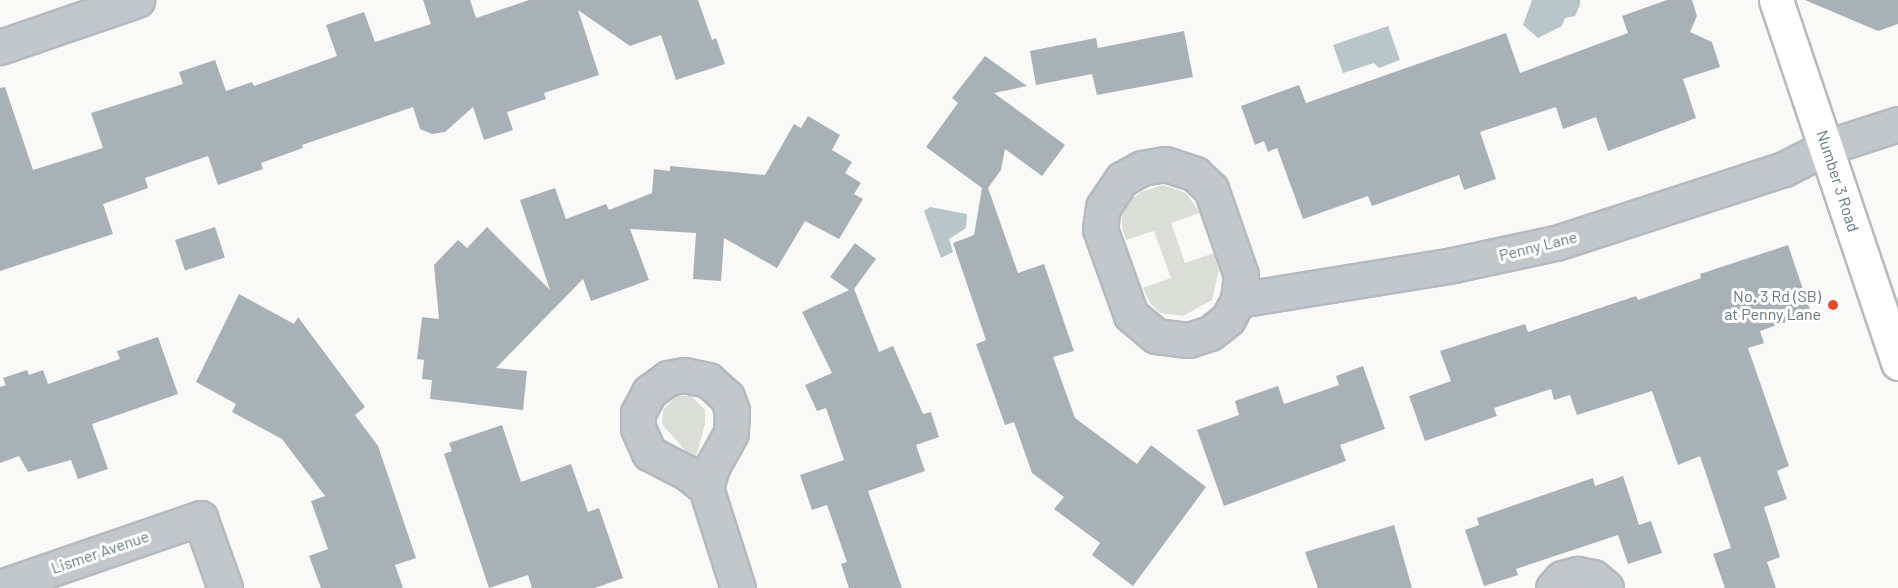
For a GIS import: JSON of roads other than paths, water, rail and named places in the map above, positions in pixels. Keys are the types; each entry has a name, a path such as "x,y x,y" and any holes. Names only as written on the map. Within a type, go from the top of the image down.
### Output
{"main road":[{"name":"Number 3 Road","path":"1776,0 1898,363"}],"street":[{"path":"0,47 137,0"},
{"name":"Penny Lane","path":"1238,300 1453,265 1556,243 1784,169 1827,147 1898,124"},
{"path":"1165,164 1186,170 1204,181 1217,200 1240,265 1238,300 1219,327 1188,340 1166,339 1138,323 1125,306 1100,229 1103,207 1122,178 1142,168 1165,164"},
{"path":"706,488 738,588"},
{"name":"Lismer Avenue","path":"0,587 200,518 225,588"},
{"path":"1552,588 1562,578 1577,574 1593,577 1606,588"}],"place":[{"name":"No. 3 Rd (SB) at Penny Lane","path":"1833,305"}]}
